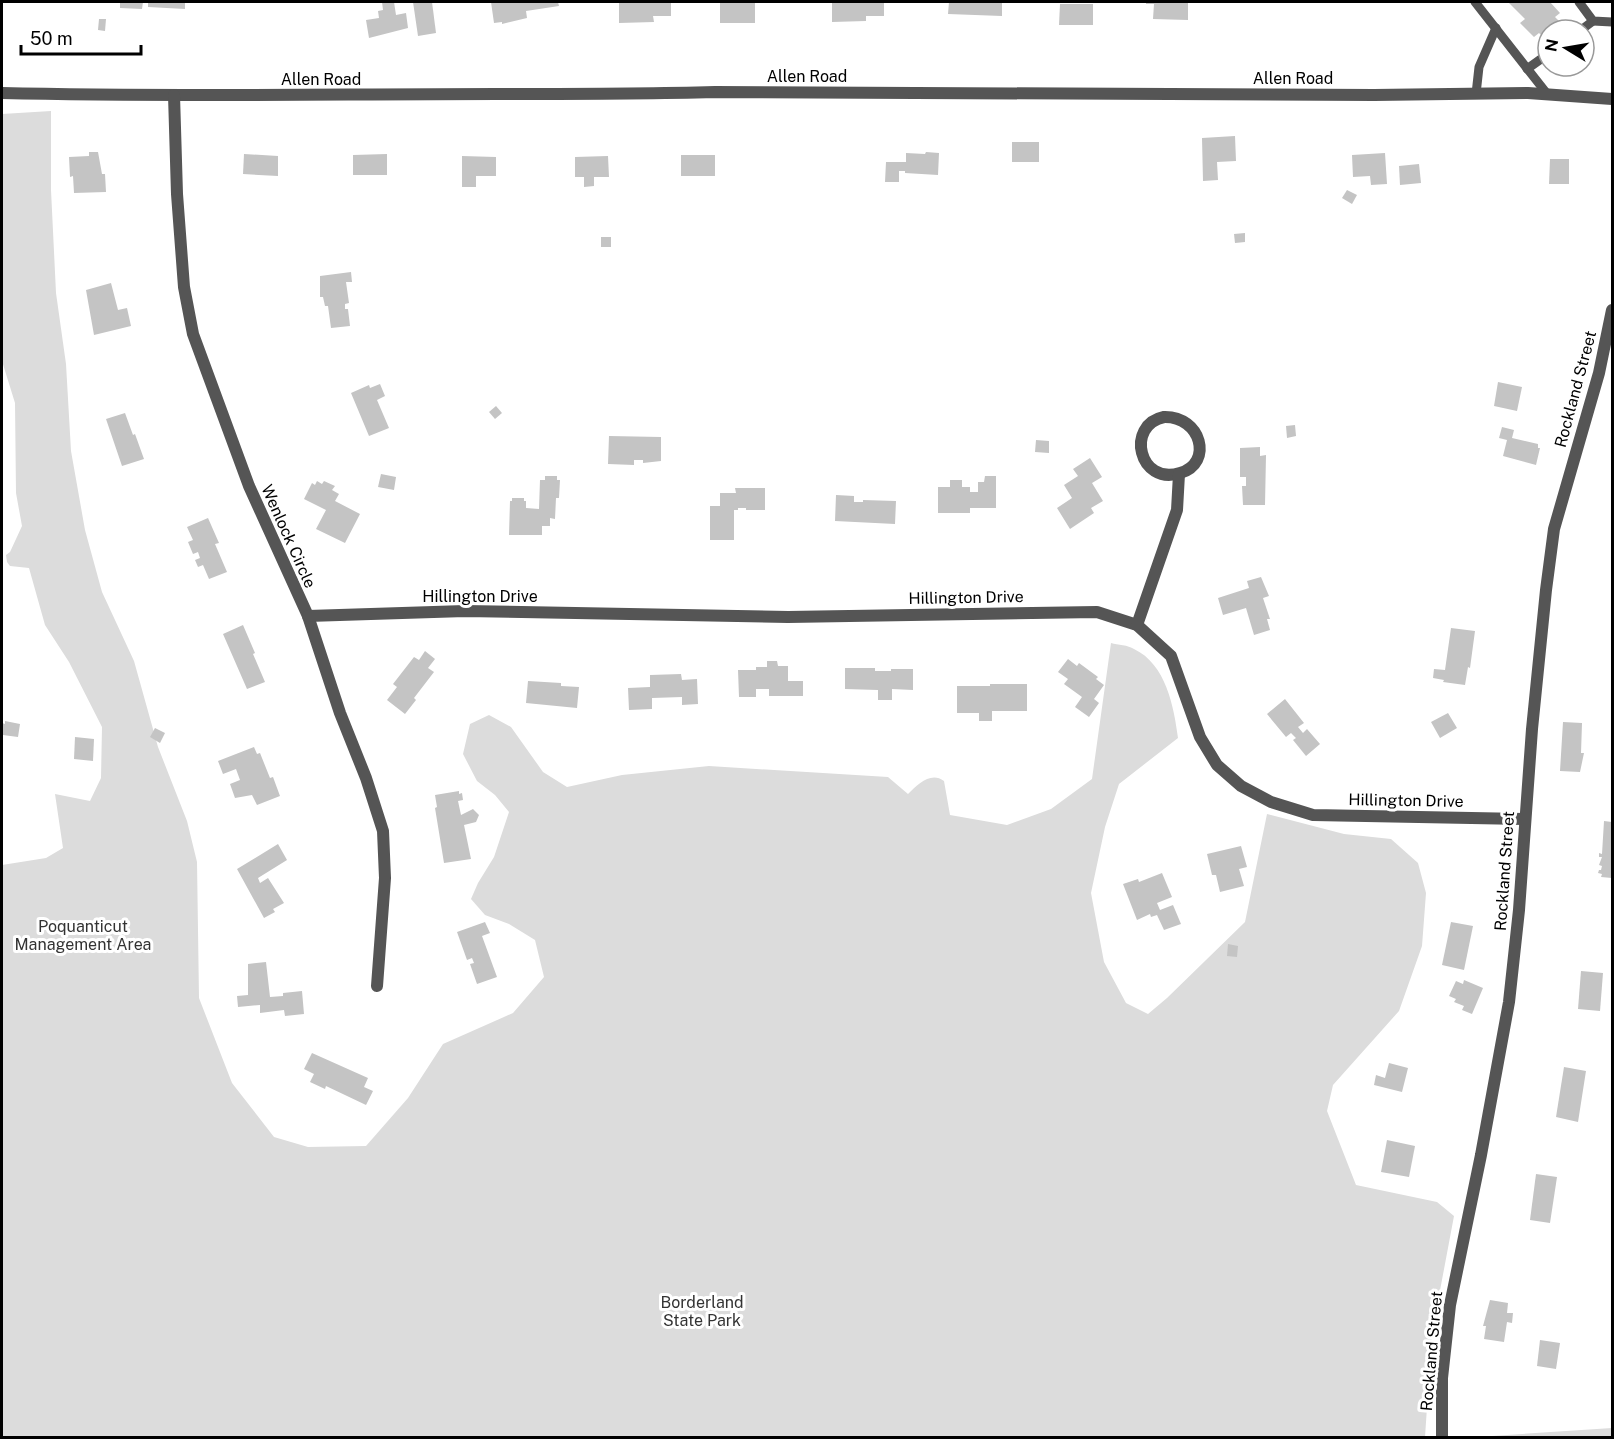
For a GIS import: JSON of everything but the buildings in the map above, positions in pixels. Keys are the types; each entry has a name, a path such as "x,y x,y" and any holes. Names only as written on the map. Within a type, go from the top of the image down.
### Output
{"street":[{"name":"Allen Road","path":"2,93 174,95 606,95 715,92 1476,94 1612,99"},
{"name":"Wenlock Circle","path":"174,95 177,194 184,287 193,334 249,486 308,616 383,831 385,878 377,986"},
{"name":"Rockland Street","path":"1442,1437 1442,1378 1450,1305 1509,1002 1519,910 1524,819 1545,590 1554,529 1599,373 1612,310"},
{"path":"1170,417 1186,422 1192,427 1199,441 1198,458 1195,465 1179,474 1160,473 1146,464 1142,457 1141,445 1145,432 1159,419 1170,417"},
{"path":"1137,625 1177,510 1179,474"},
{"name":"Hillington Drive","path":"308,616 465,611 788,616 1098,612 1137,625 1171,656 1200,736 1217,765 1241,786 1271,802 1313,815 1524,819"}],"lane":[{"path":"1474,2 1548,95"},
{"path":"1579,2 1591,18"},
{"path":"1596,21 1612,22"},
{"path":"1476,94 1479,67 1496,28"},
{"path":"1527,69 1536,63"}],"green space":[{"path":"51,111 51,190 56,293 66,364 71,451 85,530 102,592 134,661 158,747 187,821 197,862 199,998 232,1083 274,1137 308,1147 366,1146 408,1098 443,1044 513,1013 544,977 535,940 509,924 485,915 471,899 494,857 509,812 495,795 477,781 463,754 470,724 489,715 511,727 543,772 567,787 622,775 709,766 888,777 908,794 925,780 934,777 944,781 950,815 1007,825 1051,809 1092,779 1111,643 1126,646 1145,656 1161,676 1171,700 1178,738 1119,784 1105,827 1091,893 1104,962 1126,1003 1148,1014 1245,922 1267,814 1344,834 1391,839 1418,863 1426,893 1422,946 1399,1011 1333,1085 1327,1111 1356,1185 1437,1202 1454,1216 1432,1333 1425,1437 2,1437 2,865 46,858 63,848 55,794 90,801 101,778 102,727 69,662 45,625 29,568 10,566 6,555 10,552 22,526 16,493 15,403 2,361 2,114"},
{"path":"1612,1428 1612,1437 1477,1437"}],"park label":[{"name":"Poquanticut Management Area","path":"83,935"},
{"name":"Borderland State Park","path":"702,1311"}]}
